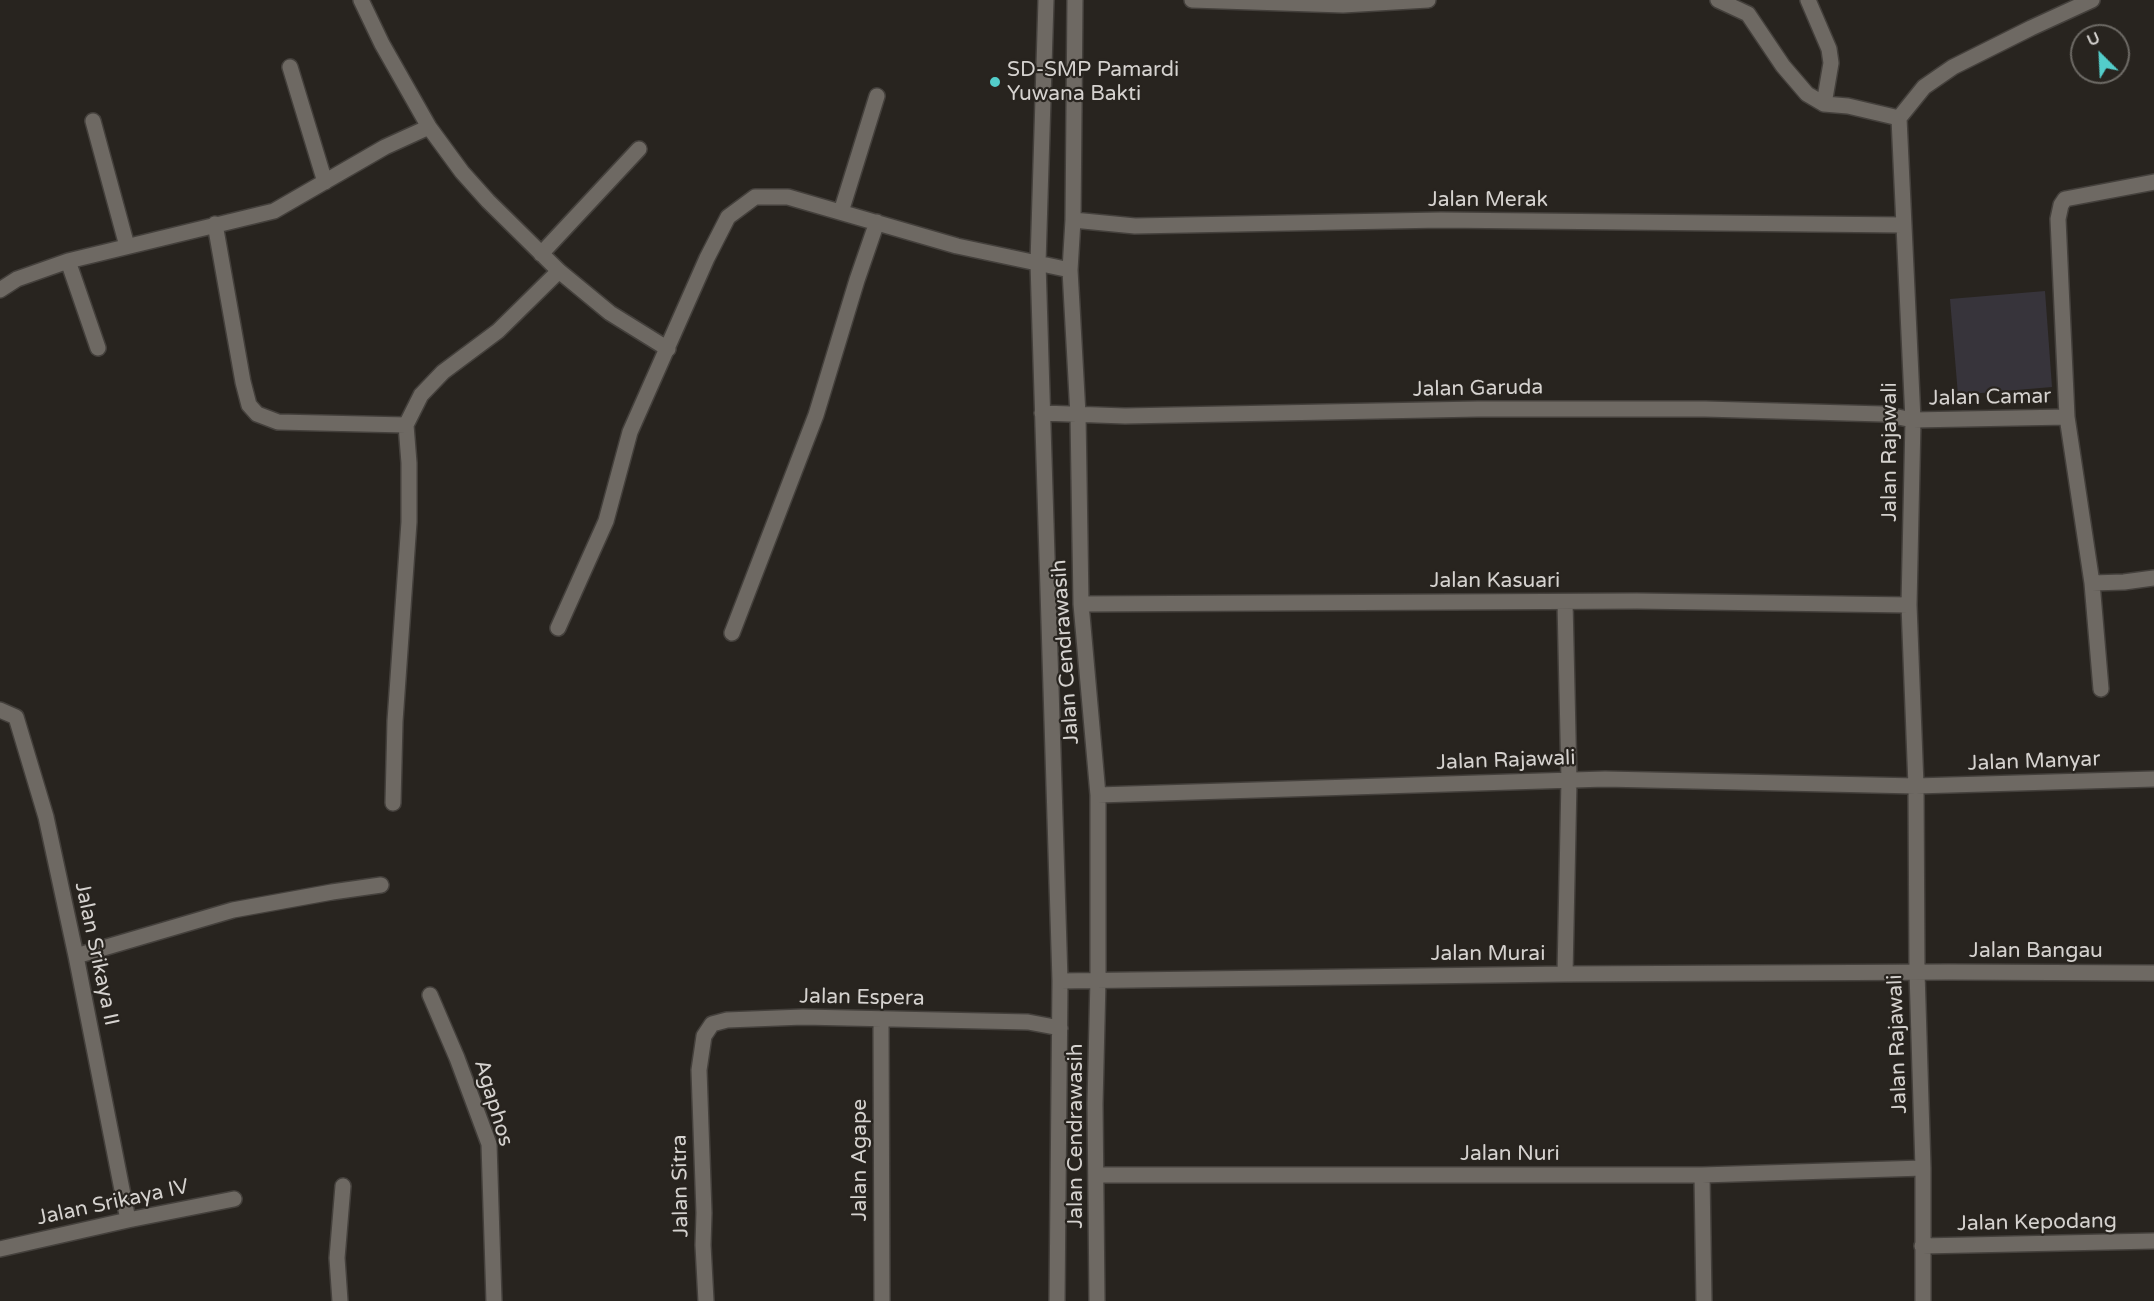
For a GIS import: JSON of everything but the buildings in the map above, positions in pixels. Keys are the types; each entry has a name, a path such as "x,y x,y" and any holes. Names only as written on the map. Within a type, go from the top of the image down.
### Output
{"street":[{"path":"361,0 382,44 429,127 462,172 559,271 610,313 668,349"},
{"name":"Jalan Cendrawasih","path":"1046,0 1038,263 1060,981 1058,1301"},
{"name":"Jalan Cendrawasih","path":"1074,0 1073,220 1070,270 1078,415 1081,604 1098,795 1095,1104 1097,1301"},
{"path":"1192,0 1343,2 1428,0"},
{"path":"1718,0 1748,14 1783,66 1807,94 1824,104 1848,106 1899,118 1924,87 1953,68 2092,0"},
{"path":"1808,0 1829,49 1831,63 1824,104"},
{"path":"290,67 325,182"},
{"path":"841,212 877,96"},
{"name":"Jalan Rajawali","path":"1899,118 1913,420 1909,605 1916,786 1917,972 1923,1168 1923,1301"},
{"path":"93,121 127,246"},
{"path":"0,290 17,279 68,261 274,211 385,147 429,127"},
{"path":"541,254 639,149"},
{"path":"2101,689 2092,583 2067,417 2058,219 2065,199 2154,182"},
{"path":"558,628 606,521 630,432 707,258 728,217 755,197 788,197 957,246 1070,270"},
{"name":"Jalan Merak","path":"1073,220 1136,226 1441,220 1903,225"},
{"path":"732,633 816,415 877,222"},
{"path":"215,224 243,382 249,405 257,414 278,422 406,425"},
{"path":"68,261 98,348"},
{"path":"393,803 395,721 409,522 409,463 406,425 421,395 443,372 498,331 559,271"},
{"name":"Jalan Garuda","path":"1042,413 1078,415 1478,409 1705,409 1883,414 1913,420"},
{"name":"Jalan Camar","path":"1913,420 2067,417"},
{"path":"2092,583 2154,578"},
{"path":"1565,974 1569,780 1566,602"},
{"name":"Jalan Kasuari","path":"1081,604 1566,602 1909,605"},
{"name":"Jalan Srikaya II","path":"0,710 16,717 46,817 128,1220"},
{"name":"Jalan Rajawali","path":"1098,795 1605,779 1916,786"},
{"name":"Jalan Manyar","path":"1916,786 2154,779"},
{"path":"76,956 233,910 381,885"},
{"name":"Jalan Murai","path":"1060,981 1917,972"},
{"name":"Jalan Bangau","path":"1917,972 2154,973"},
{"name":"Agaphos","path":"430,995 457,1058 489,1144 494,1301"},
{"name":"Jalan Espera","path":"699,1070 704,1036 712,1024 727,1020 803,1017 1028,1022 1060,1028"},
{"name":"Jalan Agape","path":"881,1019 882,1301"},
{"name":"Jalan Sitra","path":"699,1070 706,1301"},
{"name":"Jalan Nuri","path":"1096,1175 1122,1173 1702,1175 1923,1168"},
{"path":"1702,1175 1704,1301"},
{"path":"340,1301 337,1258 343,1186"},
{"name":"Jalan Srikaya IV","path":"0,1249 234,1199"},
{"name":"Jalan Kepodang","path":"1922,1246 2154,1241"}],"place":[{"name":"SD-SMP Pamardi Yuwana Bakti","path":"995,82"}]}
